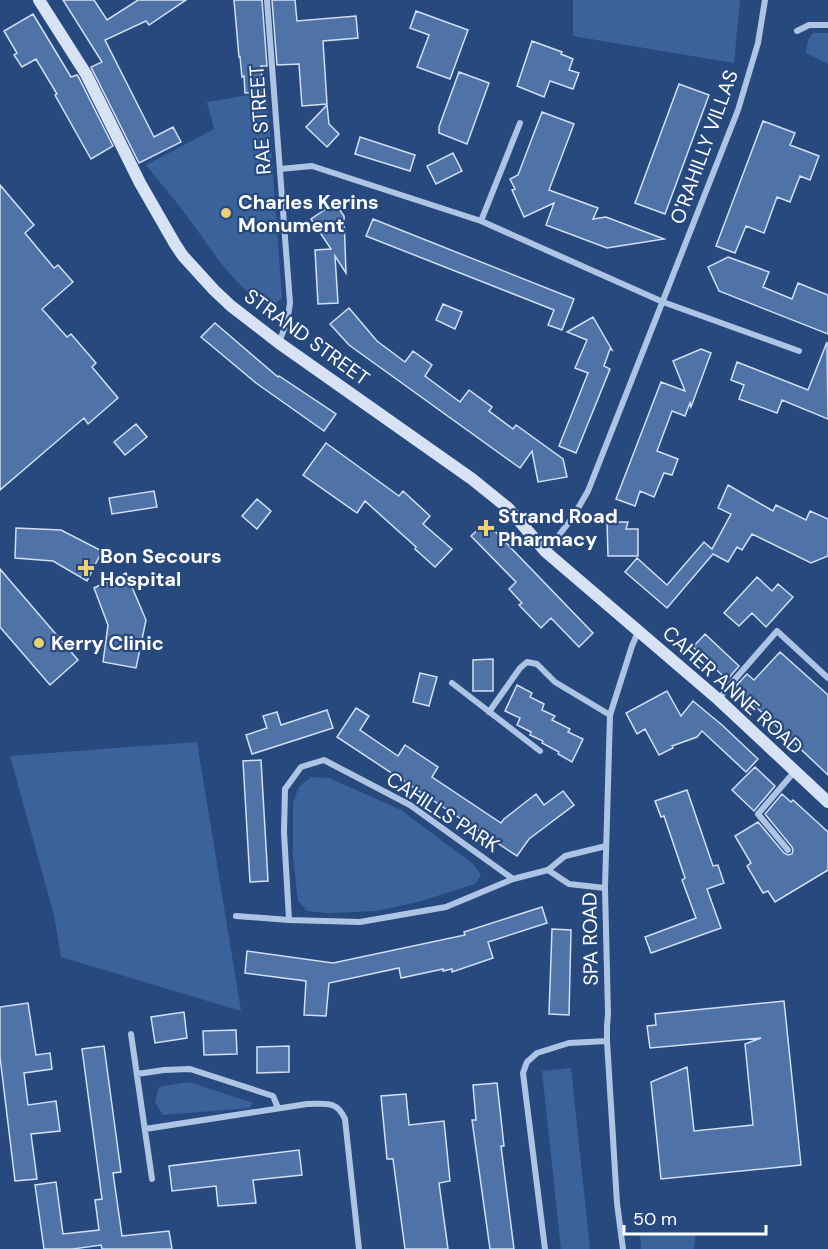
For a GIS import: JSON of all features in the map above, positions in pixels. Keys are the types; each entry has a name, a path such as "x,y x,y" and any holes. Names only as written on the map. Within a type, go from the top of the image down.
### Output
{"street":[{"name":"STRAND STREET","path":"39,0 86,74 162,222 183,256 222,298 279,343 472,479 508,508 546,552 638,632"},
{"name":"RAE STREET","path":"267,0 290,303 287,322 279,343"},
{"name":"O'RAHILLY VILLAS","path":"546,552 573,517 588,491 663,302 738,110 758,43 765,0"},
{"path":"797,31 809,25 828,25"},
{"path":"481,221 520,123"},
{"path":"280,169 312,166 481,221 663,302 799,351"},
{"path":"719,700 777,631 828,678"},
{"name":"CAHER ANNE ROAD","path":"638,632 719,700 828,802"},
{"name":"SPA ROAD","path":"623,1249 617,1203 606,1027 608,1014 606,846 610,715 638,632"},
{"path":"489,712 520,668 527,662 537,664 555,682 610,715"},
{"path":"452,683 540,751"},
{"name":"CAHILLS PARK","path":"290,921 284,832 285,789 301,767 324,760 410,805 513,879"},
{"path":"788,850 758,814 795,771"},
{"name":"CAHILLS PARK","path":"236,916 290,921 360,922 446,907 513,879 548,870 565,856 606,846"},
{"path":"548,870 569,884 605,888"},
{"path":"131,1034 152,1179"},
{"path":"545,1249 523,1073 527,1062 537,1053 569,1043 607,1041"},
{"path":"137,1074 190,1069 273,1096 278,1108"},
{"path":"145,1129 307,1104 332,1104 341,1110 345,1119 359,1249"}],"shaded area":[{"path":"573,0 740,0 734,63 573,36"},
{"path":"813,33 828,33 828,64 806,53 808,40"},
{"path":"267,92 282,298 270,307 246,290 226,270 146,165 214,129 207,102"},
{"path":"197,742 241,1011 61,957 54,915 10,756"},
{"path":"311,777 329,778 401,810 473,864 481,875 475,884 421,901 377,911 328,913 307,911 298,901 293,856 293,803 299,787"},
{"path":"571,1068 590,1249 561,1249 542,1071"},
{"path":"189,1082 253,1103 249,1108 163,1115 155,1102 159,1087"},
{"path":"696,1233 694,1249 641,1249 640,1234"}],"building":[{"path":"63,0 94,0 107,20 138,0 186,0 149,25 146,21 105,40 154,137 173,127 181,142 139,163 91,67 102,62"},
{"path":"234,0 262,0 267,66 261,66 263,92 245,93"},
{"path":"272,0 295,0 297,21 356,16 358,38 323,41 327,104 302,106 299,64 277,65"},
{"path":"416,11 468,30 450,79 417,67 429,35 410,28"},
{"path":"33,14 71,77 77,75 79,78 113,146 91,159 36,59 22,67 4,31"},
{"path":"532,41 562,52 561,54 573,59 569,70 579,73 573,89 550,81 544,97 517,86"},
{"path":"459,72 489,83 467,144 439,133 439,127"},
{"path":"679,84 709,95 665,214 635,203"},
{"path":"327,105 329,124 339,134 327,147 306,127"},
{"path":"542,112 574,124 549,190 598,208 593,219 606,217 664,239 607,248 546,225 554,203 524,217 512,190 515,189 510,179 518,175"},
{"path":"763,121 795,133 790,145 819,156 810,180 800,176 790,202 777,197 764,233 746,226 735,253 716,246"},
{"path":"360,137 415,155 410,171 355,154"},
{"path":"453,153 462,171 436,184 427,166"},
{"path":"0,185 34,225 25,233 54,268 58,265 73,282 42,309 67,337 71,334 96,363 92,367 118,398 88,424 84,418 0,490"},
{"path":"335,203 344,216 346,273 335,256 338,303 318,304 315,250 331,249 311,219"},
{"path":"373,219 574,299 562,330 548,325 554,310 366,236"},
{"path":"728,257 769,272 763,287 792,299 798,283 828,295 828,334 719,291 708,267"},
{"path":"443,304 462,312 455,329 436,320"},
{"path":"349,308 377,341 405,362 413,351 432,365 425,376 460,402 469,390 492,407 489,411 513,429 516,425 563,459 567,477 538,482 532,451 520,468 349,345 330,324"},
{"path":"593,317 612,350 610,349 604,366 610,369 576,453 559,446 588,373 575,368 587,340 567,332"},
{"path":"215,323 278,377 336,414 324,431 256,383 201,337"},
{"path":"827,342 828,419 782,400 777,413 739,399 744,385 731,380 737,362 808,390"},
{"path":"701,349 711,353 691,407 690,403 685,416 672,411 657,451 678,459 672,475 664,473 654,497 640,491 635,506 616,499 661,382 685,391 673,361"},
{"path":"136,424 147,437 125,455 114,442"},
{"path":"326,443 399,496 403,491 430,516 423,524 452,549 435,567 365,501 357,513 303,475"},
{"path":"728,485 773,511 776,505 806,520 810,511 828,519 828,556 811,563 752,534 742,550 737,547 728,562 713,554 667,608 625,572 637,558 667,585 704,542 712,549 731,514 718,508"},
{"path":"154,491 157,507 112,514 109,498"},
{"path":"257,499 271,511 257,529 242,516"},
{"path":"486,522 593,633 579,647 551,618 541,628 519,605 522,603 509,589 516,582 471,536"},
{"path":"607,522 628,522 626,529 638,529 638,556 608,556"},
{"path":"16,528 61,530 102,551 87,581 53,561 15,558"},
{"name":"Kerry Clinic","path":"0,569 78,660 50,685 0,627"},
{"path":"126,573 146,620 136,668 103,662 108,625 94,588"},
{"path":"757,577 772,591 778,584 793,597 766,627 752,613 739,626 724,613"},
{"path":"705,634 739,666 727,680 693,647"},
{"path":"780,652 828,695 828,775 735,687 747,674 754,680"},
{"path":"493,659 493,691 473,691 473,660"},
{"path":"420,673 437,677 429,706 413,702"},
{"path":"517,685 532,693 530,697 544,704 542,710 555,716 552,720 570,729 568,732 583,739 572,762 542,743 543,741 530,735 531,732 517,725 520,718 505,711"},
{"path":"667,691 681,716 693,701 758,759 746,772 702,731 697,737 672,746 673,748 659,755 645,729 637,734 626,713"},
{"path":"356,708 369,716 360,730 398,756 405,745 438,767 432,777 501,823 536,794 544,805 563,791 574,805 529,839 517,856 337,737"},
{"path":"327,710 333,728 252,754 246,735 267,728 263,716 277,712 281,725"},
{"path":"261,760 268,881 250,882 243,761"},
{"path":"755,767 775,786 754,811 732,790"},
{"path":"687,790 713,866 718,865 724,883 707,889 721,928 651,953 645,937 696,918 682,880 685,878 664,816 661,817 655,801"},
{"path":"782,794 791,802 793,800 828,832 828,870 775,902 768,891 763,893 747,866 751,863 735,836 758,822 784,853 792,854 792,847 765,814"},
{"path":"542,907 547,923 488,942 493,958 452,972 452,969 443,971 443,969 401,978 399,968 329,983 326,1016 304,1015 306,981 245,973 247,951 333,963 465,935 464,932"},
{"path":"552,929 571,930 569,1015 549,1014"},
{"path":"784,1001 801,1165 661,1179 651,1082 687,1067 694,1131 753,1125 745,1044 761,1038 650,1048 647,1026 656,1025 655,1014"},
{"path":"28,1003 36,1055 50,1053 52,1069 24,1073 28,1105 56,1101 60,1131 31,1134 37,1179 15,1181 0,1057 0,1007"},
{"path":"184,1012 187,1038 155,1043 151,1017"},
{"path":"236,1030 237,1054 204,1055 203,1031"},
{"path":"104,1046 121,1172 113,1173 122,1236 169,1231 172,1249 102,1249 101,1245 73,1249 44,1249 35,1185 56,1182 63,1234 99,1230 95,1200 102,1199 82,1049"},
{"path":"289,1046 289,1072 257,1073 257,1047"},
{"path":"497,1083 504,1146 501,1146 514,1249 490,1249 472,1120 476,1120 473,1085"},
{"path":"406,1094 409,1125 444,1121 450,1181 439,1183 448,1249 405,1249 393,1159 387,1159 381,1096"},
{"path":"299,1150 302,1175 253,1180 256,1203 218,1206 216,1186 172,1191 169,1166"}],"place":[{"name":"Charles Kerins Monument","path":"226,213"},
{"name":"Strand Road Pharmacy","path":"486,528"},
{"name":"Bon Secours Hospital","path":"86,568"},
{"name":"Kerry Clinic","path":"39,643"}]}
